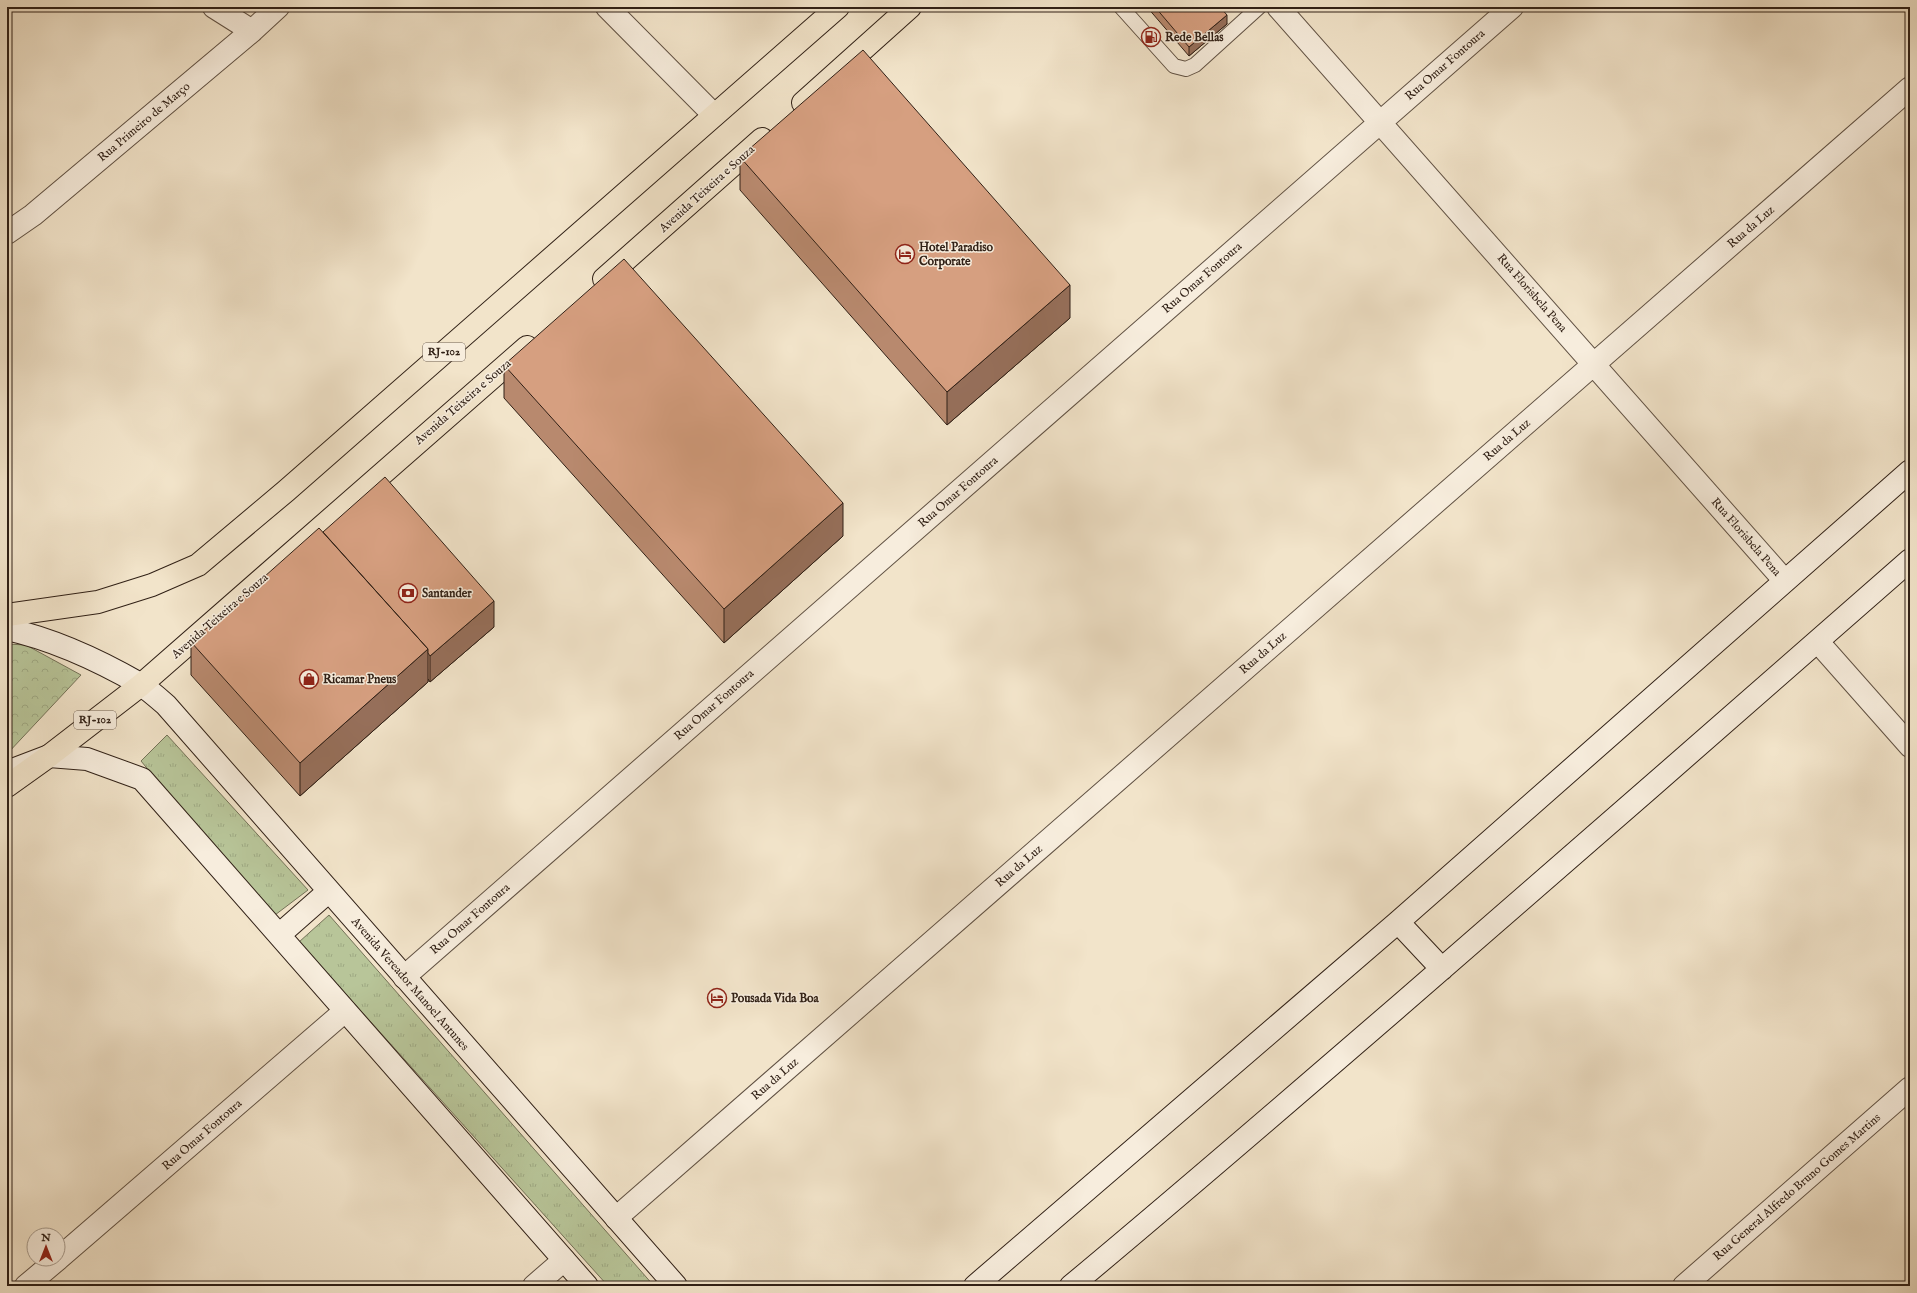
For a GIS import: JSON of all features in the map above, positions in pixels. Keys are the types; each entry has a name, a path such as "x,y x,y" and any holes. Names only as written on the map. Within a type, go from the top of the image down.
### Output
{"main road":[{"name":"RJ-102","path":"7,615 98,602 152,585 198,564 292,486 838,7"},
{"name":"Avenida Teixeira e Souza","path":"591,290 910,7"},
{"name":"Avenida Teixeira e Souza","path":"7,786 49,756 141,685 543,332"}],"street":[{"path":"214,7 252,31"},
{"name":"Rua Primeiro de Março","path":"7,233 34,215 252,31 278,7"},
{"path":"607,7 714,115"},
{"name":"Rua Florisbela Pena","path":"1278,7 1784,580"},
{"name":"Rua Omar Fontoura","path":"404,977 1512,7"},
{"name":"Rua da Luz","path":"616,1218 1910,88"},
{"path":"974,1286 1398,922 1784,580 1910,471"},
{"path":"1071,1286 1157,1215 1442,969 1818,642 1910,560"},
{"name":"Avenida Vereador Manoel Antunes","path":"7,629 27,634 76,652 141,685 166,705 676,1286"},
{"path":"1818,642 1910,746"},
{"path":"7,772 49,756 87,759 142,779 587,1286"},
{"path":"279,935 329,891"},
{"path":"1398,922 1442,969"},
{"name":"Rua Omar Fontoura","path":"66,1252 345,1011"},
{"name":"Rua General Alfredo Bruno Gomes Martins","path":"1684,1286 1910,1088"},
{"path":"534,1286 564,1260"},
{"name":"Rua Omar Fontoura","path":"26,1286 49,1267"}],"lane":[{"path":"1121,7 1174,66 1186,69 1195,66 1259,7"}],"green space":[{"path":"7,644 26,645 81,675 7,754"},
{"path":"167,735 308,890 271,918 141,761"},
{"path":"329,915 654,1286 608,1286 299,942"}],"building":[{"path":"1155,7 1220,7 1227,15 1189,47"},
{"name":"Hotel Paradiso Corporate","path":"863,50 1070,285 947,392 740,157"},
{"path":"624,259 843,503 724,609 504,365"},
{"name":"Santander","path":"385,477 494,601 430,656 428,649 323,532"},
{"name":"Ricamar Pneus","path":"319,528 428,649 300,763 191,642"}],"place":[{"name":"Rede Bellas","path":"1151,37"},
{"name":"Hotel Paradiso Corporate","path":"905,254"},
{"name":"Santander","path":"408,593"},
{"name":"Ricamar Pneus","path":"309,679"},
{"name":"Pousada Vida Boa","path":"717,998"}]}
